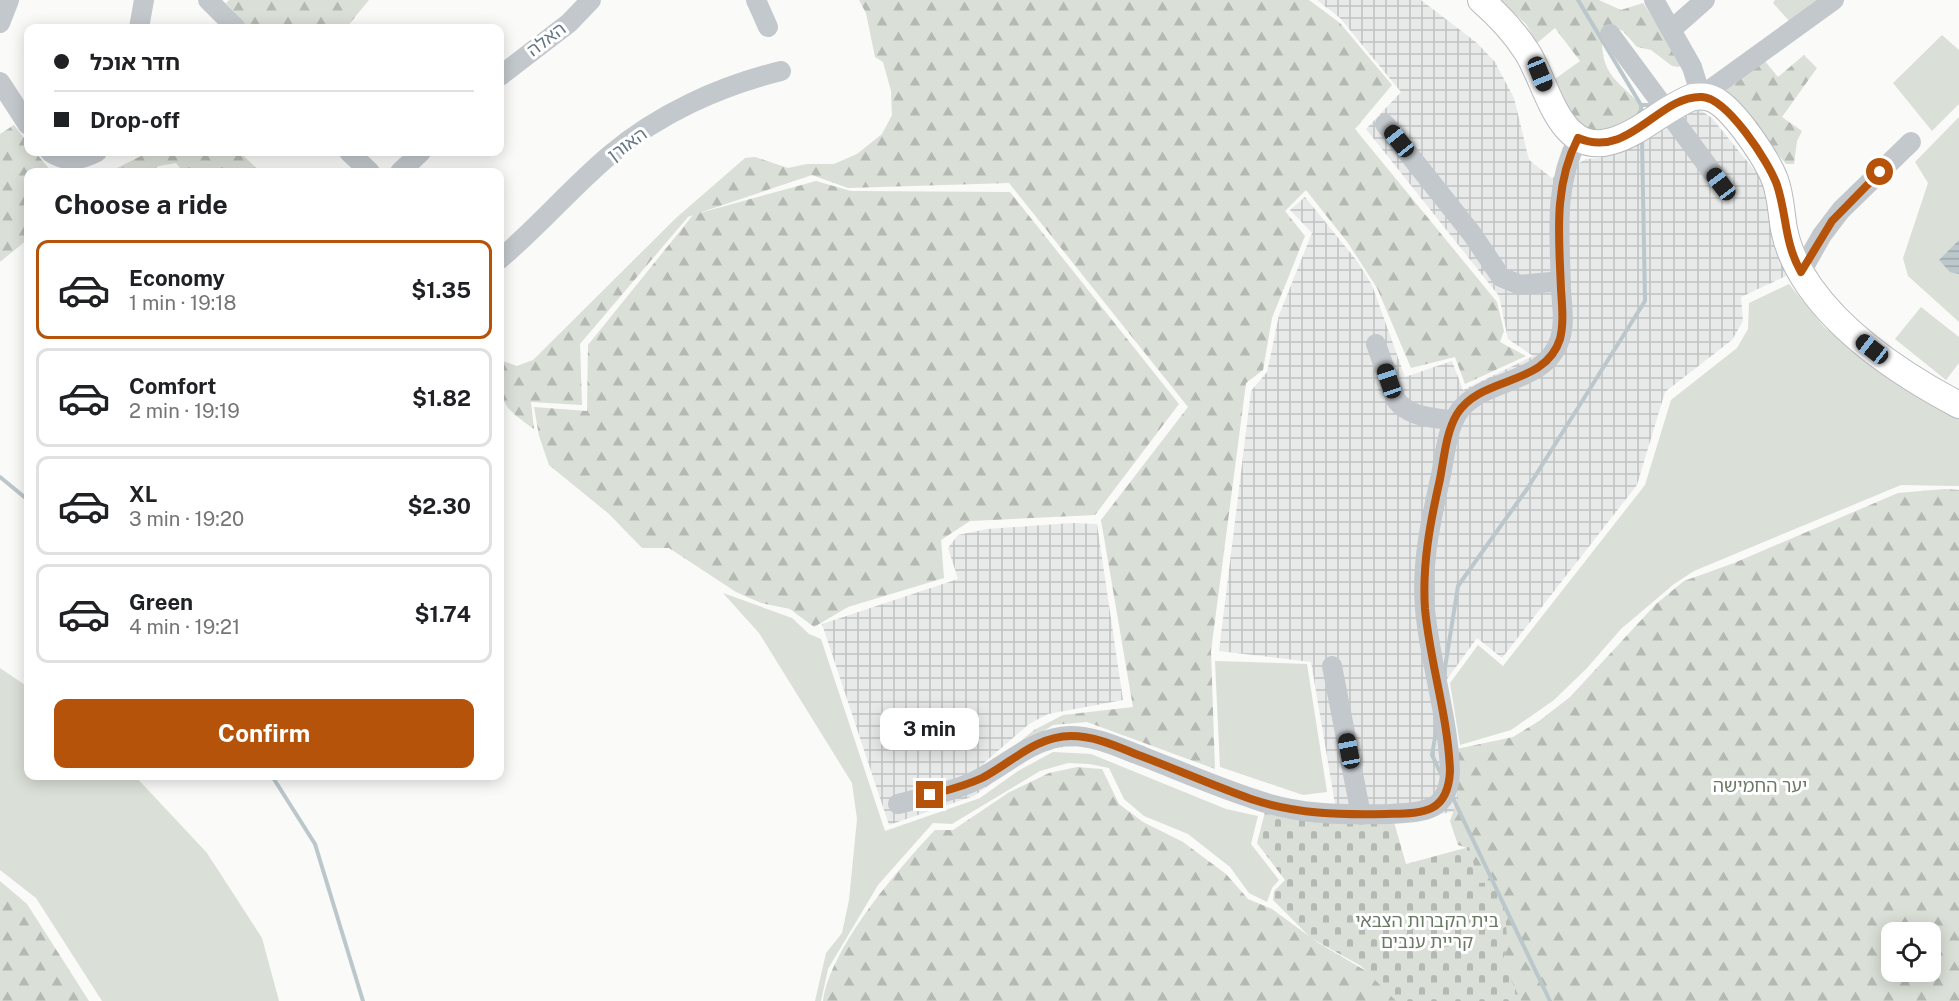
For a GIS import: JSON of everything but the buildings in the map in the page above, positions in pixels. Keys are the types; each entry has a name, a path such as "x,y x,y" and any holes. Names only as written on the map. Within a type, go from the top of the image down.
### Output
{"main road":[{"path":"1481,0 1525,49 1540,74 1562,124 1578,138 1595,144 1613,141 1684,101 1701,96 1714,100 1725,108 1769,167 1778,189 1788,243 1801,272 1823,304 1848,330 1898,368 1956,396"}],"street":[{"path":"0,23 7,11 9,0"},
{"path":"140,24 144,0"},
{"path":"208,0 232,24"},
{"name":"האלה","path":"504,73 569,23 591,0"},
{"path":"756,0 768,27"},
{"path":"1654,0 1692,67 1701,96 1834,0"},
{"path":"1671,30 1705,0"},
{"path":"1610,34 1721,184"},
{"name":"האורן","path":"504,255 607,158 639,134 714,93 781,71"},
{"path":"0,82 24,119"},
{"path":"1384,124 1472,234 1501,277 1520,285 1561,280"},
{"path":"898,804 966,785 1033,746 1047,740 1071,736 1105,742 1278,807 1324,815 1361,815 1427,811 1439,803 1449,785 1450,763 1426,618 1424,581 1429,528 1454,421 1463,407 1474,397 1531,372 1550,357 1558,345 1562,330 1560,195 1566,168 1578,138"},
{"path":"1801,272 1822,235 1841,210 1911,142"},
{"path":"61,156 72,160 89,156"},
{"path":"354,156 366,168"},
{"path":"404,168 417,156"},
{"path":"1376,344 1396,400 1401,407 1414,414 1454,421"},
{"path":"1332,666 1361,815"}],"shaded area":[{"path":"1317,0 1421,0 1477,43 1495,62 1514,98 1529,160 1552,178 1586,159 1600,158 1687,113 1700,110 1712,118 1772,192 1788,275 1741,297 1743,321 1732,340 1665,392 1637,485 1502,658 1477,638 1445,682 1463,810 1394,822 1336,823 1087,745 1055,748 1023,761 974,796 889,825 822,624 958,579 948,548 958,535 987,529 1072,523 1097,524 1123,700 1048,714 1029,724 984,763 983,768 1061,728 1090,728 1268,795 1298,801 1335,804 1311,662 1219,651 1251,391 1267,372 1279,315 1312,233 1290,210 1305,197 1357,261 1372,285 1405,377 1452,361 1463,390 1533,356 1508,339 1499,296 1366,129 1401,92 1340,18"},
{"path":"1959,240 1959,274 1950,272 1939,260"}],"green space":[{"path":"229,0 369,0 349,24 244,24 226,3"},
{"path":"859,0 1309,0 1340,23 1392,85 1355,129 1497,302 1504,331 1500,342 1526,356 1465,384 1455,357 1411,368 1377,288 1348,243 1306,190 1285,211 1305,236 1272,318 1263,370 1246,383 1211,651 1215,769 1087,722 1053,725 990,766 1034,730 1063,715 1133,707 1101,520 1188,407 1009,183 848,188 812,175 696,214 816,181 851,191 1010,192 1179,404 1095,515 970,521 941,540 944,578 848,607 814,627 790,609 761,603 736,592 669,548 642,548 609,514 549,465 539,436 534,407 587,411 588,345 693,215 688,217 580,344 582,405 531,402 534,429 514,414 504,401 504,361 517,366 533,360 676,218 745,158 755,157 788,168 807,164 834,164 857,154 882,134 892,115 891,91 883,62 875,57 866,13"},
{"path":"1499,0 1599,0 1621,10 1643,3 1682,63 1679,67 1672,66 1651,50 1637,47 1623,31 1613,27 1602,38 1605,63 1614,79 1645,110 1629,125 1587,134 1568,113 1555,79 1580,61 1555,28 1537,43 1526,24"},
{"path":"1775,0 1819,0 1791,23 1773,3"},
{"path":"1942,35 1959,50 1959,104 1932,131 1893,83"},
{"path":"1804,55 1817,68 1782,117 1802,131 1797,141 1794,164 1786,164 1726,90 1764,60 1778,77"},
{"path":"1959,117 1959,322 1908,276 1903,258 1928,183 1915,162"},
{"path":"14,125 24,138 24,156 38,156 49,168 24,168 24,242 0,262 0,134"},
{"path":"141,156 244,156 256,168 180,168 176,163 155,168 117,168"},
{"path":"1789,284 1824,327 1946,413 1959,419 1959,486 1901,485 1694,571 1674,584 1621,629 1587,668 1554,700 1511,730 1460,745 1450,683 1478,645 1503,666 1645,485 1671,400 1737,348 1748,329 1749,303"},
{"path":"1921,307 1959,337 1959,363 1946,380 1895,339"},
{"name":"יער החמישה","path":"1959,490 1959,1001 1503,1001 1467,848 1458,845 1450,821 1458,798 1453,782 1452,750 1513,737 1539,721 1570,697 1656,604 1684,581 1734,563 1898,493"},
{"path":"723,593 792,618 809,634 821,639 885,831 980,798 1018,771 1053,752 1091,754 1226,809 1258,816 1251,844 1279,880 1272,888 1267,902 1249,893 1230,867 1188,834 1144,816 1124,799 1109,768 1068,763 1040,771 952,824 933,823 878,885 828,969 821,1001 815,1001 826,953 842,933 849,900 857,819 852,783 759,633"},
{"path":"1215,661 1307,664 1327,792 1303,795 1220,767"},
{"path":"0,668 24,684 24,780 139,780 207,853 262,938 279,1001 102,1001 36,898 0,870"},
{"path":"1077,767 1102,769 1119,804 1143,822 1183,842 1226,874 1248,899 1272,909 1317,942 1393,987 1403,1001 823,1001 829,980 852,934 885,887 935,830 953,830 1008,793 1049,773"},
{"name":"בית הקברות הצבאי קריית ענבים","path":"1266,808 1394,822 1406,864 1469,847 1479,883 1501,882 1507,933 1502,961 1521,1001 1396,1001 1361,966 1311,938 1273,900 1274,891 1285,880 1257,843"},
{"path":"0,881 27,904 89,1001 0,1001"}],"waterway":[{"path":"1578,0 1641,105 1653,105"},
{"path":"1641,105 1641,117"},
{"path":"1444,674 1458,586 1527,489 1645,301 1642,139"},
{"path":"0,477 24,497"},
{"path":"1437,726 1432,755 1442,776"},
{"path":"275,780 315,844 363,1001"},
{"path":"1452,796 1550,1001"}],"route":[{"path":"930,795 966,785 1047,740 1071,736 1096,739 1248,798 1306,813 1340,815 1419,813 1434,807 1447,792 1450,771 1425,609 1424,572 1429,528 1451,427 1459,411 1466,403 1483,392 1538,368 1545,363 1558,345 1562,322 1558,208 1570,154 1578,138 1595,144 1613,141 1622,138 1684,101 1701,96 1714,100 1730,114 1769,167 1778,189 1788,243 1801,272 1832,221 1880,172"}]}
